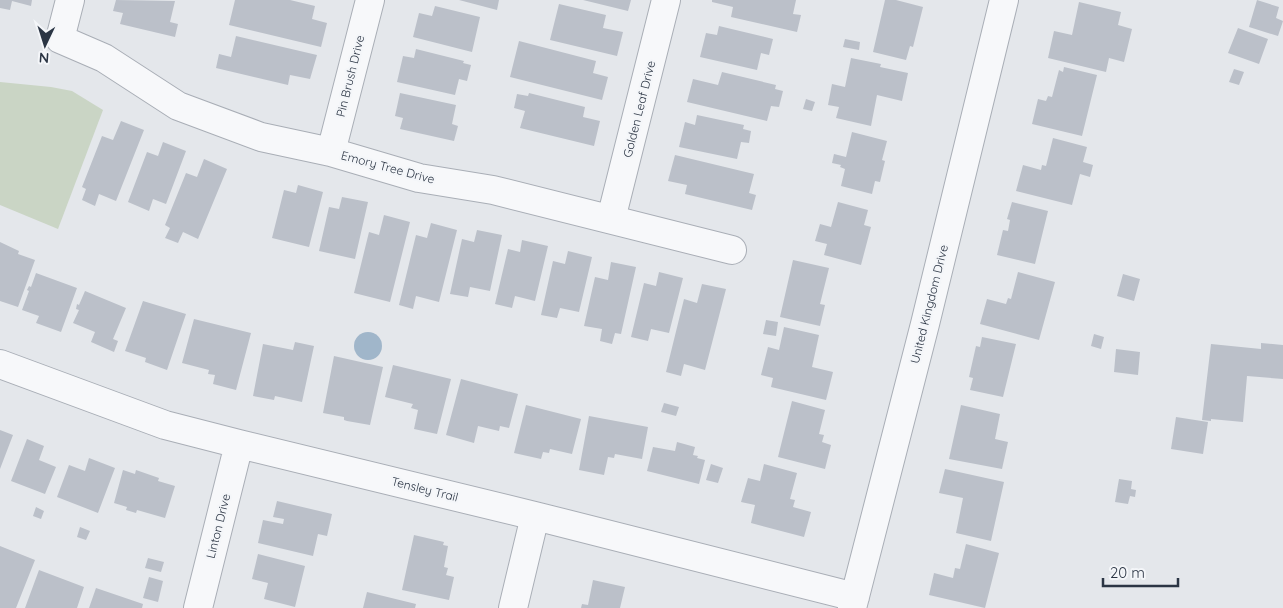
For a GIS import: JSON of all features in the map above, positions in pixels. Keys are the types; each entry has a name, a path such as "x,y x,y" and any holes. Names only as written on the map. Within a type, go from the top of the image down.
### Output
{"street":[{"name":"Emory Tree Drive","path":"70,0 60,39 104,58 178,106 195,113 261,137 331,152 419,178 493,190 732,250"},
{"name":"Pin Brush Drive","path":"331,152 370,0"},
{"name":"Golden Leaf Drive","path":"612,219 666,0"},
{"name":"United Kingdom Drive","path":"853,602 927,314 1004,0"},
{"name":"Tensley Trail","path":"0,364 137,416 239,444 535,516 853,602"},
{"name":"Linton Drive","path":"198,608 239,444"},
{"path":"513,608 535,516"}],"green space":[{"path":"0,82 72,91 103,110 58,229 0,205"}],"water":[{"path":"368,332 378,336 382,346 378,356 368,360 358,356 354,346 358,336"}],"building":[{"path":"0,0 32,0 31,6 12,1 10,10 0,8"},
{"path":"116,0 175,1 170,22 178,24 175,37 120,24 123,13 113,11"},
{"path":"235,0 290,0 315,6 312,19 327,23 321,47 229,25"},
{"path":"459,0 499,0 497,10"},
{"path":"583,0 631,0 628,11"},
{"path":"712,0 796,0 793,14 801,15 797,32 731,17 733,7 712,2"},
{"path":"885,0 896,0 923,7 913,47 910,46 906,60 873,52"},
{"path":"1257,0 1279,7 1276,18 1283,21 1278,36 1249,27"},
{"path":"1079,2 1121,12 1118,25 1132,29 1124,62 1109,58 1106,72 1048,58 1054,31 1072,35"},
{"path":"559,4 606,15 603,28 623,32 617,56 550,40"},
{"path":"435,6 480,17 472,52 413,37 419,13 432,16"},
{"path":"719,26 773,39 769,55 761,53 757,70 700,57 706,33 717,35"},
{"path":"1238,28 1268,39 1259,64 1228,53"},
{"path":"236,36 317,55 310,79 290,75 288,85 216,68 219,54 231,57"},
{"path":"845,39 860,42 859,50 843,47"},
{"path":"519,41 596,61 593,73 608,77 602,100 510,77"},
{"path":"416,49 464,61 463,63 471,65 467,81 459,79 455,95 397,82 403,56 414,58"},
{"path":"851,58 881,64 880,67 908,73 902,101 877,95 871,126 836,118 839,107 828,105 832,84 845,87"},
{"path":"1064,67 1097,75 1082,136 1032,124 1038,99 1046,101 1048,96 1052,97 1059,70 1063,72"},
{"path":"1234,69 1244,72 1239,85 1229,82"},
{"path":"722,72 776,85 775,89 783,91 779,107 771,106 767,121 687,102 693,79 718,85"},
{"path":"400,93 456,105 452,124 458,126 454,141 400,129 403,118 395,116"},
{"path":"529,93 585,107 583,117 600,121 594,146 520,128 525,111 514,108 517,94 528,96"},
{"path":"806,99 815,102 812,111 803,109"},
{"path":"697,115 744,125 743,129 751,131 749,143 741,142 737,159 679,147 685,122 695,125"},
{"path":"121,121 144,130 116,201 99,194 95,206 82,200 86,189 82,187 102,136 113,140"},
{"path":"852,132 887,141 882,160 885,161 880,182 875,181 872,194 841,186 845,169 840,167 841,165 832,163 834,154 846,157"},
{"path":"1053,138 1087,147 1083,162 1093,165 1090,177 1080,174 1072,205 1016,191 1023,165 1041,170 1042,165 1046,166"},
{"path":"163,142 186,151 166,204 153,199 149,211 128,202 147,152 158,156"},
{"path":"675,155 754,174 749,193 756,195 752,210 685,194 687,185 668,181"},
{"path":"204,159 227,169 198,239 183,232 178,243 165,238 170,228 165,225 186,173 197,177"},
{"path":"298,185 323,192 309,247 272,238 284,190 296,193"},
{"path":"342,197 368,202 355,259 319,251 329,207 339,209"},
{"path":"838,202 868,210 864,225 871,227 861,265 824,255 827,244 815,241 820,224 831,227"},
{"path":"1012,202 1048,211 1035,264 997,255 1003,230 1008,231 1010,220 1007,219"},
{"path":"384,215 410,222 390,302 354,293 369,232 379,235"},
{"path":"431,223 457,230 439,302 416,296 413,309 399,305 416,235 427,238"},
{"path":"477,230 502,235 490,291 470,287 468,297 450,294 462,239 474,242"},
{"path":"522,240 548,246 535,301 515,296 512,308 495,304 508,249 520,252"},
{"path":"0,242 19,251 18,254 35,260 18,307 0,301"},
{"path":"568,251 592,257 579,312 560,308 557,318 541,315 553,261 565,264"},
{"path":"793,260 829,268 820,304 825,305 820,326 780,317"},
{"path":"611,262 636,267 621,334 615,333 612,344 600,341 602,329 584,326 595,277 608,280"},
{"path":"659,272 683,278 669,333 651,329 648,341 631,337 644,283 656,286"},
{"path":"1018,272 1055,282 1039,340 980,324 987,299 1006,304 1008,298 1011,299"},
{"path":"36,273 77,288 61,332 36,323 39,316 22,310 29,291 27,290 29,286 31,287"},
{"path":"1123,274 1140,279 1134,301 1117,296"},
{"path":"702,284 726,289 705,370 684,364 681,376 666,372 684,299 697,303"},
{"path":"85,291 126,308 113,339 118,341 114,352 91,342 95,332 73,323 79,310 76,309 77,304 79,305"},
{"path":"143,301 186,314 167,370 145,362 146,358 125,351"},
{"path":"194,319 251,333 236,390 213,384 215,375 208,374 209,370 182,363"},
{"path":"766,320 778,322 776,336 763,334"},
{"path":"784,327 819,335 812,367 833,372 826,400 771,387 773,378 761,375 768,347 779,350"},
{"path":"1094,334 1104,337 1101,349 1091,346"},
{"path":"982,337 1016,344 1003,397 970,390 973,378 969,377 976,346 980,347"},
{"path":"295,342 314,346 302,402 275,396 274,400 253,396 263,344 293,350"},
{"path":"1261,343 1283,345 1283,379 1247,376 1243,422 1202,420 1211,344 1261,349"},
{"path":"1116,349 1140,352 1138,375 1114,372"},
{"path":"334,356 383,367 370,425 347,421 344,420 344,417 323,413"},
{"path":"393,365 451,379 437,434 414,429 418,410 411,408 413,404 385,397"},
{"path":"461,379 518,394 509,428 500,426 499,431 478,426 474,443 446,435"},
{"path":"792,401 825,410 819,434 824,435 822,442 831,445 825,469 778,457"},
{"path":"664,403 679,407 676,416 661,412"},
{"path":"526,405 581,419 572,454 550,449 549,453 543,452 541,459 514,453"},
{"path":"961,405 1000,414 995,439 1008,442 1002,469 949,459"},
{"path":"589,416 648,427 642,459 615,454 614,458 608,457 604,475 579,470"},
{"path":"1176,417 1208,422 1203,454 1171,449"},
{"path":"0,430 13,435 0,469"},
{"path":"27,439 44,446 39,460 56,467 45,494 11,481"},
{"path":"677,442 695,447 693,455 705,460 699,484 647,471 653,447 675,451"},
{"path":"89,458 115,468 98,513 57,497 69,465 85,471"},
{"path":"711,464 723,468 718,483 706,480"},
{"path":"764,464 797,473 790,499 795,500 793,507 811,512 804,537 751,523 755,505 741,502 748,478 760,481"},
{"path":"945,469 1004,482 991,541 956,533 963,498 939,493"},
{"path":"123,470 135,474 136,470 159,478 158,481 175,486 165,518 137,510 136,513 126,510 127,507 114,503"},
{"path":"1119,479 1132,481 1131,489 1136,490 1135,497 1130,496 1128,504 1115,502"},
{"path":"277,501 332,514 327,536 318,534 313,556 258,543 263,520 283,524 284,519 273,517"},
{"path":"36,507 44,511 41,519 33,516"},
{"path":"80,527 90,531 86,540 77,537"},
{"path":"414,535 444,542 443,545 448,546 444,567 448,568 446,575 454,577 449,600 402,590"},
{"path":"966,544 999,553 985,608 929,595 934,573 953,578 955,568 960,569"},
{"path":"0,546 35,560 16,608 0,608"},
{"path":"258,554 305,566 295,607 264,599 268,583 252,579"},
{"path":"148,558 164,562 161,572 145,568"},
{"path":"39,570 84,587 77,608 25,608"},
{"path":"149,577 163,581 158,602 143,598"},
{"path":"593,580 625,587 620,608 581,608 582,604 588,605"},
{"path":"96,588 143,604 142,608 89,608"},
{"path":"367,592 416,604 415,608 363,608"}]}
